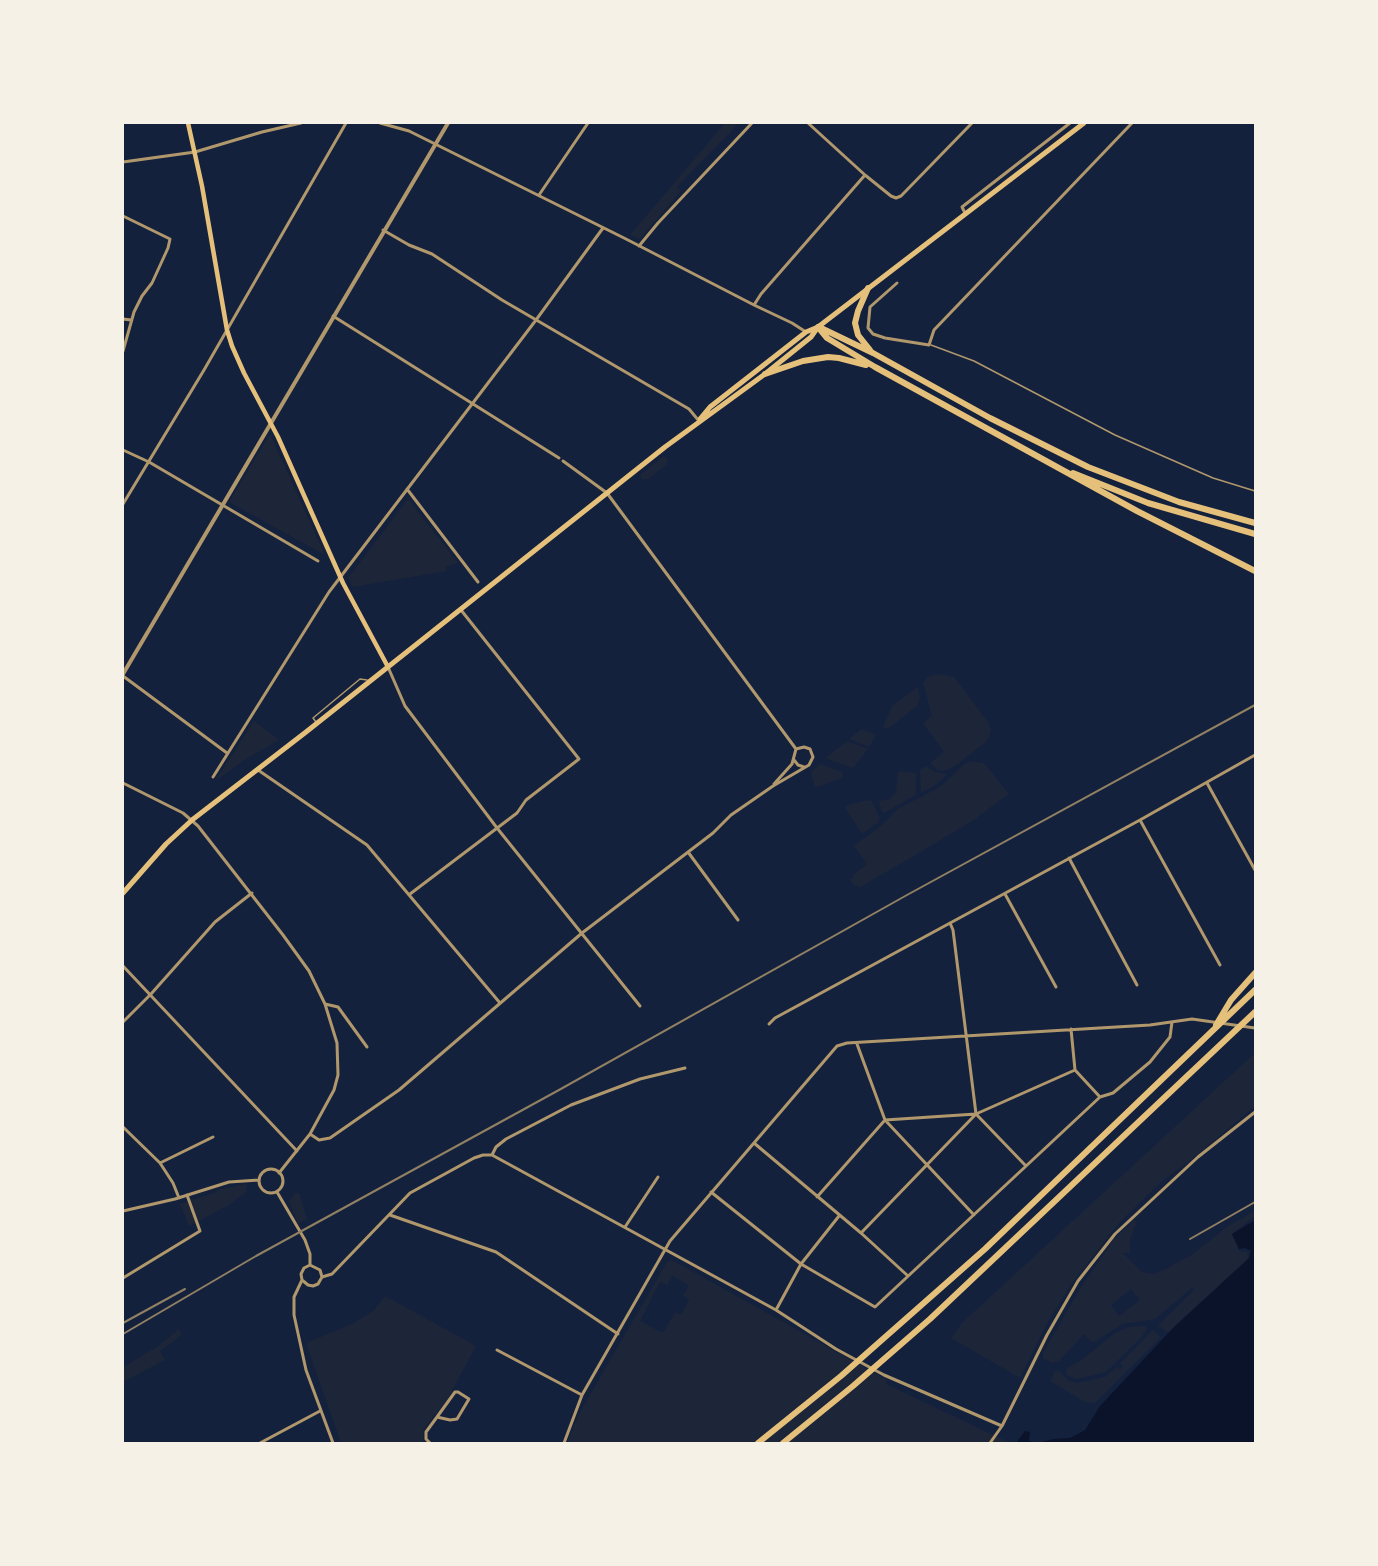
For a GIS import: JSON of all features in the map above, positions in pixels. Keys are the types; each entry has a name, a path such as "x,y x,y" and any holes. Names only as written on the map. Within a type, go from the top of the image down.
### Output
{"highway":[{"path":"868,288 855,323 861,340 873,353"},
{"path":"818,327 873,353 990,418 1088,467 1179,502 1255,523"},
{"path":"818,327 827,338 875,368 1137,512 1255,571"},
{"path":"765,374 803,361 828,357 852,360 875,368"},
{"path":"1058,467 1148,503 1255,534"},
{"path":"1210,1034 1231,1000 1255,972"},
{"path":"758,1443 879,1343 1034,1203 1255,990"},
{"path":"783,1443 930,1319 1255,1012"}],"main road":[{"path":"188,123 227,330 244,373 271,423 340,578 388,667"},
{"path":"699,421 710,407 806,332 818,327 1084,123"},
{"path":"123,893 166,844 192,820 699,421 714,413 765,374 811,337 818,327"}],"street":[{"path":"123,162 195,152 301,123"},
{"path":"123,504 204,370 346,123"},
{"path":"380,123 409,130 806,332"},
{"path":"227,753 123,675 448,123"},
{"path":"539,195 588,123"},
{"path":"639,246 752,123"},
{"path":"808,123 866,175 896,198 901,196 972,123"},
{"path":"965,214 962,207 1070,123"},
{"path":"897,282 870,307 867,328 873,334 885,338 929,345 934,330 1132,123"},
{"path":"1014,167 1020,174"},
{"path":"753,305 866,175"},
{"path":"123,216 170,239 152,283 142,296 131,320 123,351"},
{"path":"213,777 329,592 603,228"},
{"path":"383,230 409,245 432,254 502,300 689,410 699,421"},
{"path":"333,315 559,458"},
{"path":"123,319 131,320"},
{"path":"123,450 223,504 318,561"},
{"path":"563,461 607,493 796,749"},
{"path":"407,489 478,582"},
{"path":"410,894 517,813 526,800 579,759 461,610"},
{"path":"388,667 405,706 497,828 640,1006"},
{"path":"310,1134 319,1140 330,1138 387,1099 582,933 712,833 731,815 811,763 813,753 806,747 796,749"},
{"path":"796,749 793,755 794,760 798,765 804,767"},
{"path":"769,1024 775,1018 1255,755"},
{"path":"773,786 794,760"},
{"path":"257,769 361,841 410,894 500,1003"},
{"path":"123,783 183,813 192,820 252,893 309,971 325,1004 337,1043 339,1068 333,1090 310,1134 279,1173"},
{"path":"1207,783 1255,870"},
{"path":"1140,820 1220,965"},
{"path":"688,852 738,920"},
{"path":"1069,858 1137,985"},
{"path":"123,1022 215,922 252,893"},
{"path":"1005,893 1056,987"},
{"path":"950,923 953,930 976,1114 1026,1166"},
{"path":"123,966 297,1151"},
{"path":"325,1004 338,1007 367,1047"},
{"path":"564,1443 582,1395 665,1248 837,1046 1150,1025 1204,1019 1255,1028"},
{"path":"711,1192 801,1264 875,1307 1100,1097 1113,1093 1150,1062 1170,1038 1172,1022"},
{"path":"1071,1029 1075,1070 1100,1097"},
{"path":"857,1043 885,1120 974,1215"},
{"path":"492,1155 496,1147 506,1138 571,1105 640,1079 685,1068"},
{"path":"817,1197 885,1120 976,1114 1075,1070"},
{"path":"990,1443 1002,1426 1047,1335 1073,1290 1110,1240 1136,1213 1198,1157 1255,1112"},
{"path":"861,1233 976,1114"},
{"path":"123,1127 160,1163 179,1197"},
{"path":"160,1163 213,1137"},
{"path":"754,1143 861,1233 908,1276"},
{"path":"322,1277 337,1270 410,1193 474,1158 492,1155 776,1310 836,1349 875,1370 1002,1426"},
{"path":"267,1170 279,1173 282,1182 277,1192 265,1192 261,1188 259,1180 261,1174 267,1170"},
{"path":"625,1227 658,1177"},
{"path":"123,1211 229,1182 259,1180"},
{"path":"277,1192 305,1240 310,1254 310,1265"},
{"path":"123,1278 200,1231 187,1195"},
{"path":"390,1215 496,1252 618,1334"},
{"path":"776,1310 801,1264 839,1216"},
{"path":"302,1280 313,1286 318,1284 322,1277 318,1268 310,1265"},
{"path":"310,1265 302,1270 302,1280 294,1297 294,1315 302,1357 333,1443"},
{"path":"498,1350 582,1395"},
{"path":"430,1443 426,1439 426,1432 437,1417 456,1392 469,1399 457,1419 437,1417"},
{"path":"260,1443 320,1411"}],"lane":[{"path":"929,345 974,361 1115,435 1213,478 1255,491"}],"shaded area":[{"path":"725,123 739,123 677,187 681,191 640,239 630,235"},
{"path":"270,434 325,555 229,502"},
{"path":"664,456 667,458 667,464 648,479 642,479 640,475"},
{"path":"408,499 458,563 446,567 446,571 353,587 348,578"},
{"path":"939,674 954,677 988,722 991,730 987,741 955,766 944,771 938,770 930,763 944,752 923,723 932,716 923,682 930,676"},
{"path":"918,687 920,699 917,706 889,728 882,729 892,706"},
{"path":"254,721 279,740 246,759 215,781"},
{"path":"862,729 876,735 869,747 849,739"},
{"path":"847,741 868,749 853,768 825,758"},
{"path":"970,761 984,763 1009,794 972,821 907,860 860,887 854,885 850,880 854,877 853,875 867,864 854,846 883,824 899,808 940,787"},
{"path":"820,764 842,772 843,777 818,787 814,785 811,772"},
{"path":"925,766 936,772 948,774 921,793 920,770"},
{"path":"900,771 916,773 916,795 884,813 879,801 890,799 896,792"},
{"path":"871,800 880,818 862,834 845,808 850,804"},
{"path":"1255,1053 1255,1106 1161,1182 1119,1223 1070,1286 1046,1325 1020,1378 951,1338 962,1323"},
{"path":"247,1184 246,1192 229,1205 189,1226 180,1204 217,1192 217,1190"},
{"path":"298,1193 307,1219 298,1224 289,1202 294,1194"},
{"path":"1255,1211 1255,1216 1232,1234 1239,1251 1247,1252 1249,1258 1168,1332 1158,1326 1194,1290 1192,1288 1155,1319 1122,1324 1093,1343 1084,1334 1059,1361 1052,1363 1043,1358 1043,1353 1081,1287 1114,1239 1135,1219 1136,1224 1130,1240 1130,1253 1123,1253 1142,1272 1153,1274 1193,1254 1228,1226","holes":["1131,1289 1140,1300 1119,1316 1111,1305"]},
{"path":"1255,1220 1255,1443 1038,1443 1070,1438 1085,1430 1100,1406 1173,1328 1249,1258 1251,1251 1245,1248 1239,1249 1232,1234"},
{"path":"672,1260 887,1380 886,1384 1010,1443 567,1443 580,1412 667,1262","holes":["672,1276 689,1285 683,1296 689,1300 681,1315 675,1312 663,1333 640,1321 660,1282 667,1285"]},
{"path":"385,1296 476,1346 448,1398 423,1430 423,1443 341,1443 306,1343 352,1324 373,1311"},
{"path":"1145,1326 1147,1329 1141,1338 1106,1372 1077,1379 1066,1374 1067,1368 1080,1361 1115,1333 1129,1327"},
{"path":"179,1329 182,1335 160,1351 165,1360 123,1382 123,1367 157,1347"},
{"path":"1153,1330 1161,1337 1095,1403 1085,1402 1050,1381 1055,1371 1058,1370 1069,1381 1077,1383 1105,1377 1117,1367 1120,1369 1123,1366 1120,1363"},
{"path":"1025,1431 1030,1432 1029,1441 1038,1443 1016,1443"}],"railway":[{"path":"123,1334 256,1256 1255,705"},
{"path":"1190,1239 1255,1202"},
{"path":"123,1323 185,1289"}]}
